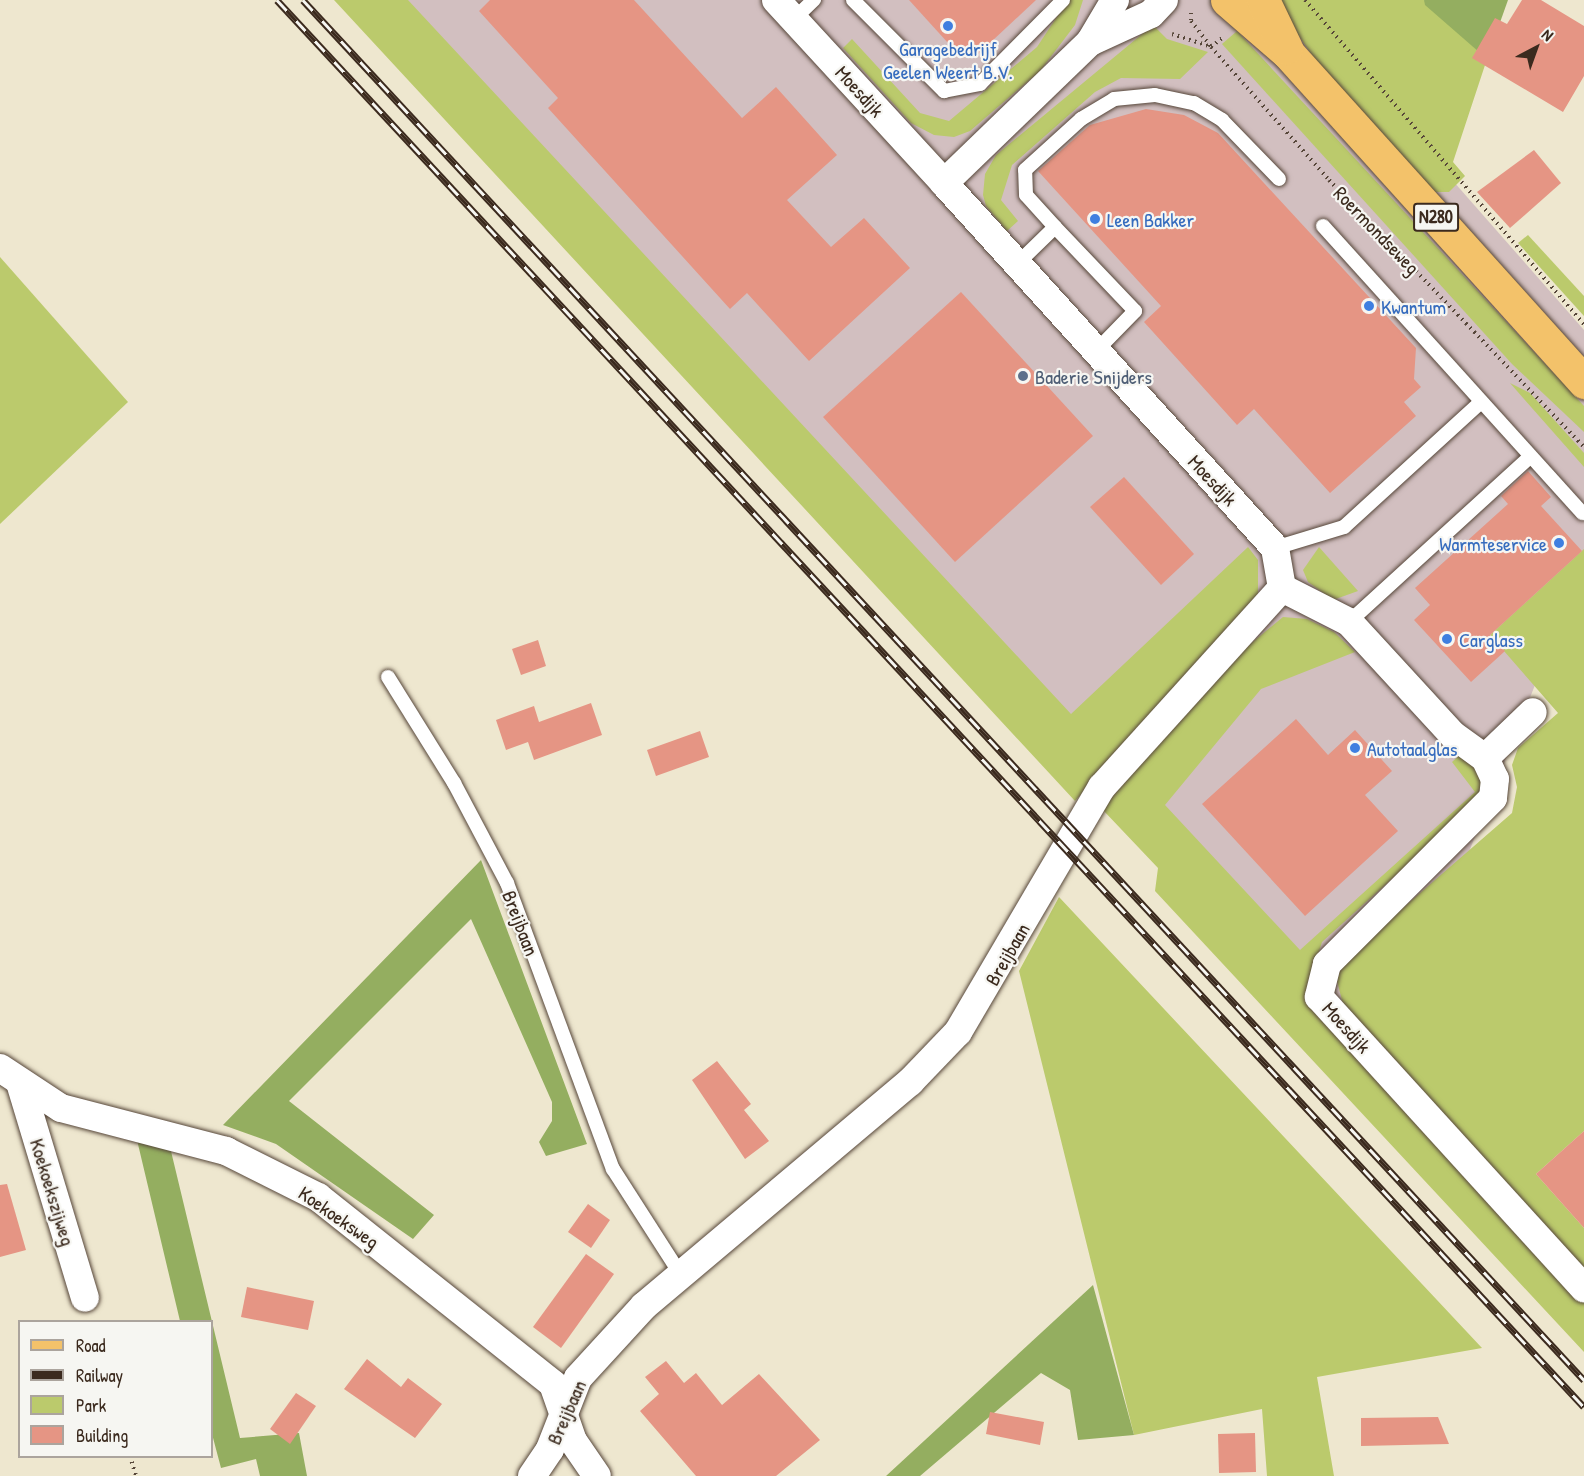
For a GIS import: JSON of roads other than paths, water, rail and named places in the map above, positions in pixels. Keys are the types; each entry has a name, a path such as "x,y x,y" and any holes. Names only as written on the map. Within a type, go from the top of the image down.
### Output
{"main road":[{"name":"N280","path":"1227,0 1288,53 1584,382"},
{"name":"N280","path":"1263,0 1288,53"}],"street":[{"path":"944,183 1090,42 1115,0"},
{"path":"1090,42 1150,14 1164,0"},
{"name":"Moesdijk","path":"795,6 944,183 1275,548"},
{"path":"1275,548 1282,588 1349,622 1453,735 1485,758 1533,712"},
{"name":"Breijbaan","path":"532,1476 550,1449 563,1411 578,1378 681,1275 910,1082 958,1032 1102,787 1282,588"},
{"name":"Moesdijk","path":"1485,758 1495,779 1493,798 1327,964 1319,997 1584,1288"},
{"name":"Koekoekszijweg","path":"10,1077 85,1298"},
{"name":"Koekoeksweg","path":"10,1077 61,1108 226,1151 318,1197 553,1384 573,1441 597,1476"}],"lane":[{"path":"853,0 944,91 980,84 1063,0"},
{"path":"1095,352 1135,311 1026,195 1025,170 1082,119 1114,99 1155,95 1194,104 1231,128 1279,179"},
{"name":"Roermondseweg","path":"1323,226 1582,513"},
{"path":"1017,264 1055,227"},
{"path":"1275,548 1344,527 1481,402"},
{"path":"1349,622 1530,457"},
{"name":"Breijbaan","path":"388,677 454,783 507,883 613,1169 681,1275"}],"railway":[{"path":"277,0 1584,1407"},
{"path":"303,0 1584,1380"}],"place":[{"name":"Garagebedrijf Geelen Weert B.V.","path":"948,26"},
{"name":"Leen Bakker","path":"1095,219"},
{"name":"Kwantum","path":"1369,306"},
{"name":"Baderie Snijders","path":"1023,376"},
{"name":"Warmteservice","path":"1559,543"},
{"name":"Carglass","path":"1447,639"},
{"name":"Autotaalglas","path":"1355,748"}]}
